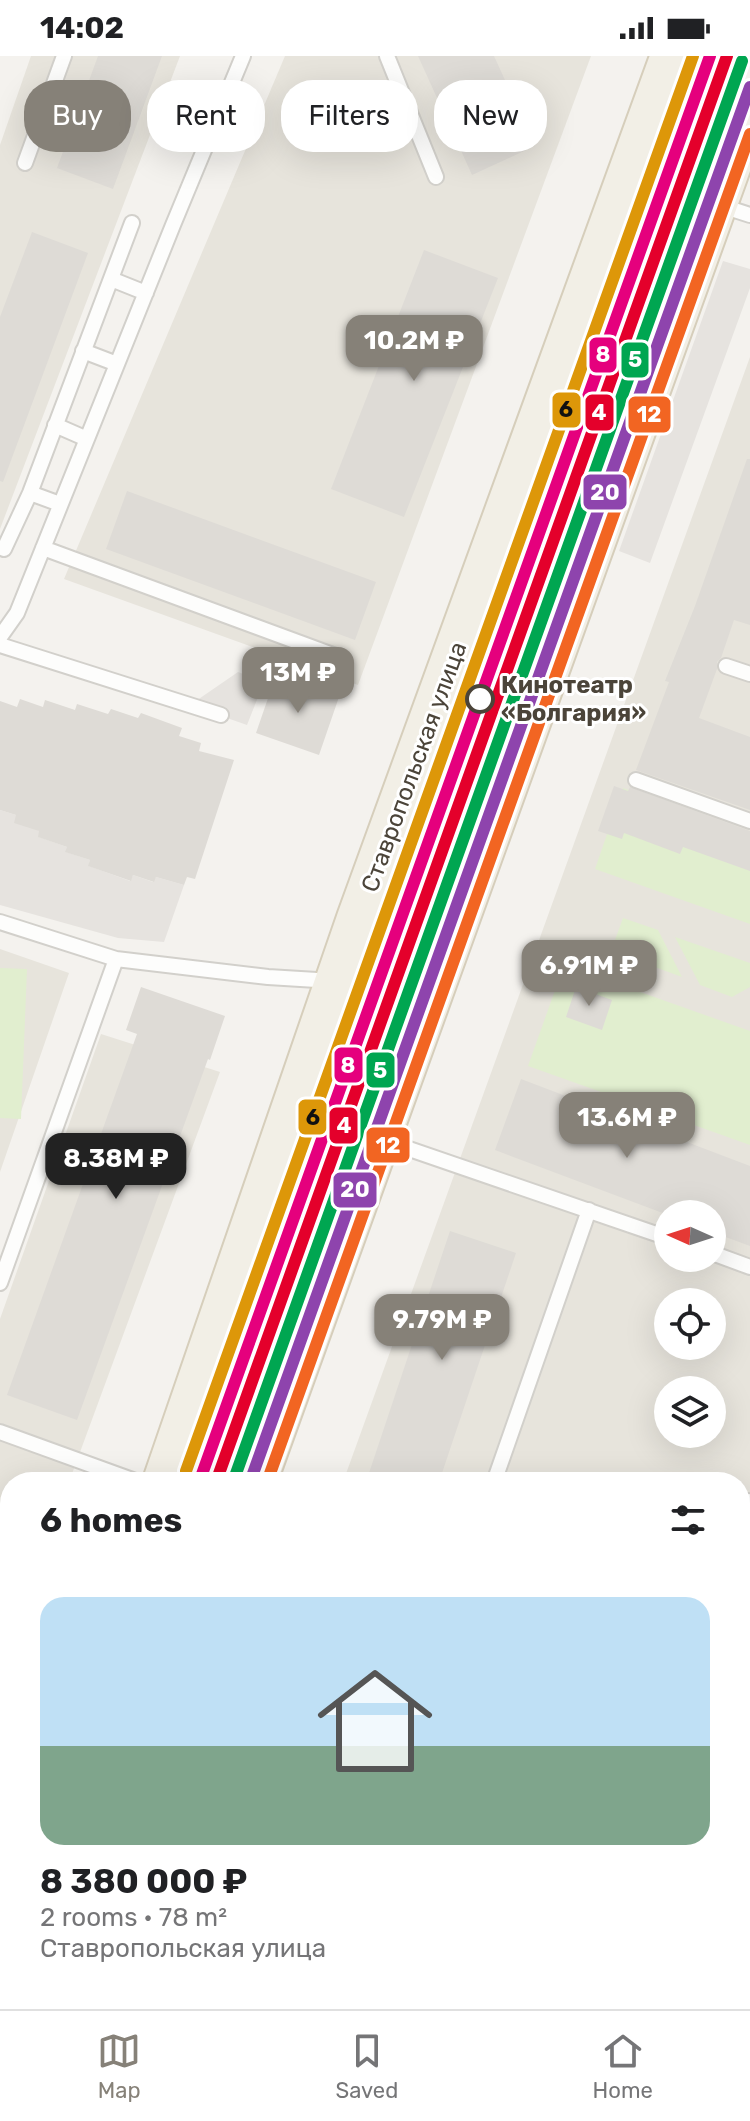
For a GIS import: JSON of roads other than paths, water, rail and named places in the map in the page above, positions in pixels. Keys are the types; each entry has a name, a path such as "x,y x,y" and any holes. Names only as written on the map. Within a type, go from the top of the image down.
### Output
{"main road":[{"name":"Ставропольская улица","path":"168,1472 428,725 673,56"},
{"path":"258,1472 497,803 732,210 750,106"}],"lane":[{"path":"25,163 64,56"},
{"path":"0,637 17,613 243,56"},
{"path":"387,56 436,177"},
{"path":"4,549 30,493 132,223"},
{"path":"111,279 146,293"},
{"path":"83,351 117,364"},
{"path":"55,425 87,439"},
{"path":"30,493 60,504"},
{"path":"43,548 341,658"},
{"path":"0,645 221,715"},
{"path":"726,666 750,674"},
{"path":"636,780 750,821"},
{"path":"0,922 116,959 337,982"},
{"path":"0,1283 116,959"},
{"path":"379,1138 654,1233"},
{"path":"497,1472 589,1210"},
{"path":"726,1258 750,1267"},
{"path":"0,1432 110,1472"}],"tram line":[{"name":"6","path":"186,1471 693,56"},
{"name":"8","path":"203,1472 710,56"}],"place":[{"name":"Кинотеатр «Болгария»","path":"480,699"}]}
